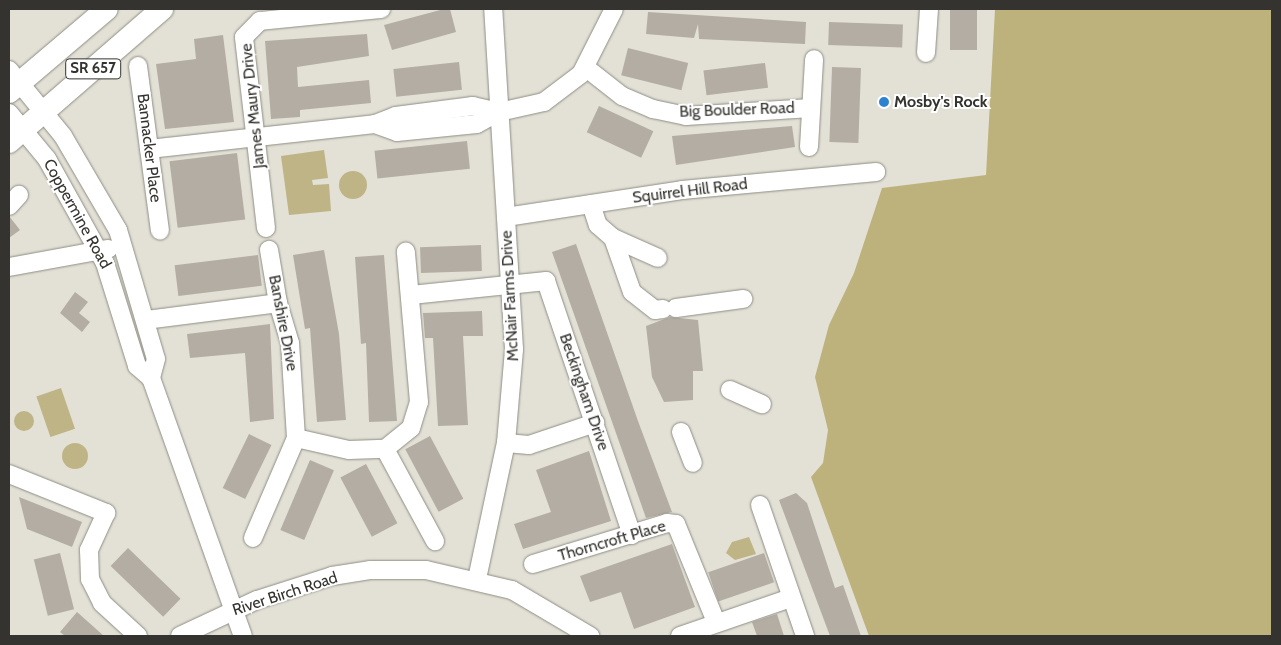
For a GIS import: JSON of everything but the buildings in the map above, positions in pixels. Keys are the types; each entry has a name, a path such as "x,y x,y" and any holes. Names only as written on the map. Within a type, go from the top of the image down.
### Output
{"main road":[{"name":"SR 657","path":"12,81 107,9"},
{"name":"SR 657","path":"16,136 162,9"}],"street":[{"name":"James Maury Drive","path":"266,228 244,37 260,21 381,9"},
{"name":"McNair Farms Drive","path":"477,579 506,443 512,405 512,284 493,9"},
{"path":"150,149 375,124 396,116 473,106 499,112 544,102 572,85 585,67 614,9"},
{"path":"926,53 929,9"},
{"name":"Big Boulder Road","path":"809,147 814,59"},
{"name":"Bannacker Place","path":"138,66 160,230"},
{"name":"Big Boulder Road","path":"585,67 622,96 653,109 686,116 811,108"},
{"name":"Coppermine Road","path":"12,81 45,112 107,208 138,286 156,359 151,378"},
{"name":"Coppermine Road","path":"9,113 16,136 61,181 109,272 138,366 151,378 232,610 243,636"},
{"name":"Squirrel Hill Road","path":"506,216 682,190 876,172"},
{"path":"592,204 598,225 613,238 658,258"},
{"path":"613,238 632,292 654,310 743,299"},
{"path":"9,267 98,249 114,252 138,286"},
{"name":"Banshire Drive","path":"253,538 296,438 290,343 278,303 269,250"},
{"path":"296,438 349,450 385,449 411,428 419,402 406,252"},
{"path":"59,258 66,265 99,263 109,272"},
{"name":"Beckingham Drive","path":"512,284 546,280 632,535"},
{"path":"411,295 512,284"},
{"path":"146,320 278,303"},
{"path":"730,390 762,404"},
{"path":"506,443 529,445 595,424"},
{"path":"681,432 693,463"},
{"path":"385,449 435,541"},
{"path":"9,474 106,513 89,550 90,579 102,603 138,636"},
{"path":"760,505 805,636"},
{"name":"Thorncroft Place","path":"533,564 676,524 716,622"},
{"name":"River Birch Road","path":"180,636 232,610 309,583 370,570 426,570 477,579 538,602 590,636"},
{"path":"682,636 716,622 791,598"}],"shaded area":[{"path":"995,9 1272,9 1272,636 869,636 811,477 823,463 828,430 815,377 829,325 854,273 882,188 986,175"},
{"path":"324,150 328,178 312,180 313,185 329,184 331,211 289,215 281,156"},
{"path":"353,171 363,175 367,185 363,195 353,199 343,195 339,185 343,175"},
{"path":"61,388 75,429 50,437 36,396"},
{"path":"24,411 31,414 34,421 31,428 24,431 17,428 14,421 17,414"},
{"path":"75,443 84,447 88,456 84,465 75,469 66,465 62,456 66,447"},
{"path":"749,537 756,554 735,560 726,553 732,542"}],"place":[{"name":"Mosby's Rock","path":"884,102"}]}
